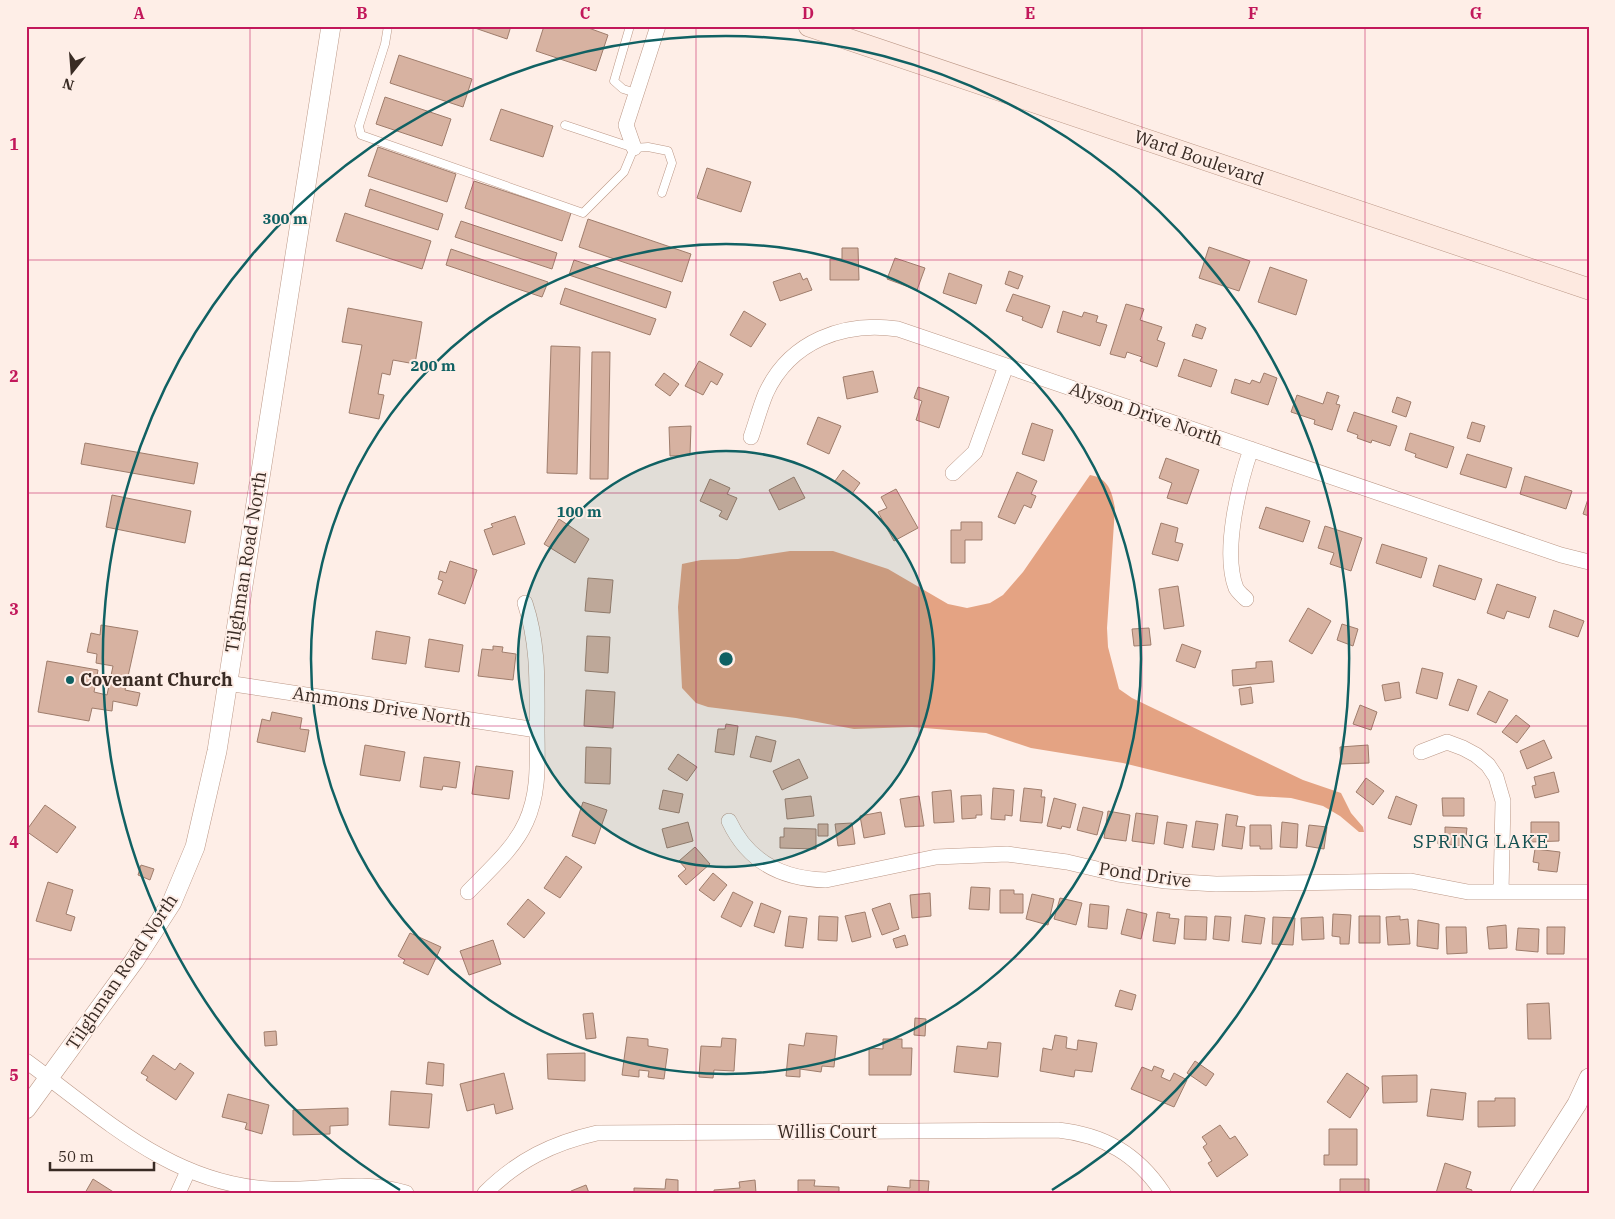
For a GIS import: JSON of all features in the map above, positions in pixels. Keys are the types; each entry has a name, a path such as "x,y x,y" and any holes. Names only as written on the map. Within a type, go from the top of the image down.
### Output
{"main road":[{"name":"Ward Boulevard","path":"809,26 1589,289"}],"street":[{"name":"Tilghman Road North","path":"26,1109 150,938 172,902 186,874 203,819 217,751 331,26"},
{"path":"634,148 626,125 658,26"},
{"name":"Alyson Drive North","path":"751,437 766,394 776,376 790,359 808,344 840,330 860,326 898,329 1552,552 1589,562"},
{"path":"953,473 975,452 1006,366"},
{"path":"1246,599 1236,589 1233,572 1232,540 1234,510 1250,449"},
{"path":"468,892 508,851 526,823 537,784 538,659 531,621 525,603"},
{"name":"Ammons Drive North","path":"227,683 537,730"},
{"path":"1421,752 1446,742 1476,755 1488,765 1496,777 1503,801 1501,892"},
{"name":"Pond Drive","path":"728,822 741,844 762,863 777,871 808,880 826,880 936,858 1007,854 1037,856 1118,874 1166,881 1216,884 1411,881 1468,892 1589,892"},
{"path":"26,1061 151,1153 188,1171 238,1186 271,1189 341,1184 366,1185 406,1193"},
{"path":"1520,1193 1577,1104 1589,1078"},
{"name":"Willis Court","path":"485,1193 502,1176 524,1160 546,1148 570,1139 597,1133 1058,1130 1095,1137 1122,1150 1138,1162 1163,1193"},
{"path":"178,1193 188,1171"}],"lane":[{"path":"388,26 385,44 359,126 361,135 583,213 624,172 634,148"},
{"path":"630,26 614,81 617,86 636,94"},
{"path":"565,125 634,148 648,147 668,151 672,163 662,193"}],"shaded area":[{"path":"1090,475 1105,482 1112,496 1115,508 1107,628 1108,647 1119,689 1132,698 1303,780 1341,793 1351,813 1363,827 1364,832 1359,832 1340,816 1323,806 1291,798 1257,796 1123,763 1031,748 986,733 912,727 854,729 796,718 708,707 696,703 682,688 678,607 682,564 701,560 738,559 790,551 833,551 888,569 948,604 967,608 990,603 1003,595 1023,572"}],"building":[{"path":"469,26 511,26 507,39"},
{"path":"544,26 583,26 608,35 596,71 536,51"},
{"path":"399,55 472,79 463,107 390,83"},
{"path":"385,97 451,119 442,146 376,124"},
{"path":"501,109 553,126 543,157 490,140"},
{"path":"378,147 456,174 447,202 368,176"},
{"path":"707,168 751,182 741,212 697,198"},
{"path":"474,181 571,213 562,241 465,208"},
{"path":"370,189 443,214 438,230 365,206"},
{"path":"345,213 431,241 422,269 336,241"},
{"path":"588,219 691,254 682,282 579,247"},
{"path":"461,221 557,253 552,269 455,237"},
{"path":"1209,247 1250,261 1239,291 1199,278"},
{"path":"842,248 858,248 859,280 830,280 830,259 842,259"},
{"path":"451,249 548,282 542,297 446,265"},
{"path":"895,258 925,268 917,290 887,279"},
{"path":"574,260 671,292 666,308 569,275"},
{"path":"1270,267 1307,280 1296,315 1258,302"},
{"path":"1009,271 1023,276 1018,289 1005,284"},
{"path":"800,273 803,280 807,278 812,290 780,301 773,282"},
{"path":"949,273 982,285 976,304 943,293"},
{"path":"565,288 656,319 650,335 560,304"},
{"path":"1013,294 1050,306 1042,328 1022,320 1023,317 1006,311"},
{"path":"1126,304 1144,309 1140,320 1162,327 1157,340 1165,343 1157,367 1140,361 1142,357 1127,352 1125,358 1110,354"},
{"path":"348,308 422,322 415,364 393,360 390,375 382,373 378,394 384,395 379,419 349,413 362,345 342,342"},
{"path":"744,311 766,324 751,347 730,335"},
{"path":"1063,311 1082,317 1084,312 1098,316 1096,322 1107,325 1100,346 1057,332"},
{"path":"1196,324 1206,328 1202,339 1192,336"},
{"path":"551,346 580,347 577,474 547,473"},
{"path":"592,352 610,352 608,479 590,479"},
{"path":"1184,359 1217,370 1211,387 1178,376"},
{"path":"699,361 723,374 717,385 711,381 703,395 685,386"},
{"path":"873,371 878,392 847,399 843,377"},
{"path":"664,373 679,384 670,396 655,385"},
{"path":"1264,373 1277,378 1268,405 1231,393 1235,379 1250,384 1252,380 1260,383"},
{"path":"918,387 949,397 939,428 916,420 922,401 914,398"},
{"path":"1327,392 1339,396 1336,404 1340,405 1332,430 1314,424 1315,420 1291,412 1297,395 1323,404"},
{"path":"1397,397 1411,402 1406,417 1392,412"},
{"path":"1354,412 1397,426 1390,446 1372,440 1371,443 1357,438 1358,435 1347,431"},
{"path":"818,417 841,426 829,454 807,444"},
{"path":"1472,422 1485,426 1480,442 1467,438"},
{"path":"1032,423 1053,430 1044,461 1022,454"},
{"path":"691,426 690,455 670,456 669,427"},
{"path":"1410,433 1454,447 1447,468 1415,457 1416,454 1405,450"},
{"path":"85,443 198,463 194,484 81,464"},
{"path":"1467,454 1512,468 1506,488 1460,474"},
{"path":"1166,458 1199,470 1187,504 1167,498 1172,483 1159,478"},
{"path":"843,470 860,483 852,494 835,481"},
{"path":"1017,472 1037,481 1031,494 1036,496 1031,508 1024,505 1015,524 998,517"},
{"path":"1525,476 1572,491 1566,509 1520,494"},
{"path":"794,477 805,498 779,510 769,490"},
{"path":"710,479 730,488 727,494 737,498 727,520 719,516 722,511 700,501"},
{"path":"896,489 918,528 894,541 878,512 887,508 881,497"},
{"path":"112,495 191,511 185,543 106,527"},
{"path":"1589,496 1589,516 1583,514"},
{"path":"1266,507 1310,521 1303,542 1259,528"},
{"path":"515,516 525,544 493,555 484,530 493,527 491,524"},
{"path":"559,519 589,539 575,563 544,544"},
{"path":"961,522 982,522 982,540 965,540 965,563 951,563 951,530 961,530"},
{"path":"1161,523 1178,528 1175,542 1183,544 1178,561 1152,554"},
{"path":"1325,526 1362,538 1351,571 1330,564 1334,553 1318,548"},
{"path":"1382,544 1427,558 1421,578 1376,563"},
{"path":"450,561 477,570 465,604 438,594 443,581 438,579 440,571 446,573"},
{"path":"1439,565 1482,579 1475,600 1433,586"},
{"path":"588,578 613,580 610,613 585,611"},
{"path":"1497,584 1536,597 1529,618 1507,611 1504,619 1487,613"},
{"path":"1178,586 1184,626 1164,629 1159,589"},
{"path":"1308,608 1331,621 1312,654 1289,641"},
{"path":"1554,610 1584,621 1578,637 1549,627"},
{"path":"1342,624 1358,629 1353,646 1337,640"},
{"name":"Covenant Church","path":"101,625 138,631 125,690 140,693 137,706 113,701 112,711 92,708 89,721 38,712 47,661 98,670 94,692 107,695 113,666 96,663 97,654 87,652 91,633 100,635"},
{"path":"1149,628 1151,645 1134,646 1132,629"},
{"path":"376,631 410,637 406,664 372,659"},
{"path":"587,636 610,637 608,673 585,671"},
{"path":"429,639 463,645 459,672 425,667"},
{"path":"1182,644 1201,651 1195,668 1176,661"},
{"path":"493,646 503,647 502,652 516,654 513,680 478,676 482,649 493,650"},
{"path":"1272,661 1274,682 1233,686 1232,670 1256,668 1256,662"},
{"path":"1422,668 1443,673 1437,699 1416,693"},
{"path":"1458,679 1477,686 1468,711 1449,705"},
{"path":"1399,682 1401,698 1385,701 1382,685"},
{"path":"1251,687 1253,703 1241,705 1239,689"},
{"path":"586,690 615,692 613,728 584,726"},
{"path":"1489,691 1508,700 1496,723 1477,714"},
{"path":"1360,705 1377,712 1371,730 1353,724"},
{"path":"272,712 302,718 300,729 309,730 305,752 257,742 262,719 270,721"},
{"path":"1516,715 1530,726 1517,743 1502,732"},
{"path":"726,724 738,726 734,755 715,752 718,729 725,729"},
{"path":"756,736 776,741 771,762 750,757"},
{"path":"1544,740 1552,758 1527,769 1520,751"},
{"path":"365,745 405,752 400,781 360,775"},
{"path":"1368,745 1369,763 1341,764 1340,747"},
{"path":"586,747 611,748 610,784 585,783"},
{"path":"678,754 697,767 687,781 668,769"},
{"path":"424,757 460,762 456,788 443,786 442,790 420,787"},
{"path":"799,759 808,778 782,790 773,771"},
{"path":"476,766 513,771 509,799 472,794"},
{"path":"1554,772 1559,792 1535,798 1532,786 1536,785 1534,777"},
{"path":"1366,778 1384,791 1373,805 1356,792"},
{"path":"993,788 1014,790 1012,816 1005,815 1005,820 991,819"},
{"path":"1024,788 1042,790 1041,797 1045,797 1042,823 1020,821"},
{"path":"663,790 683,794 679,813 659,809"},
{"path":"951,790 954,822 934,823 932,792"},
{"path":"981,795 982,815 976,815 976,818 962,819 961,796"},
{"path":"811,796 814,816 787,819 785,799"},
{"path":"919,796 924,826 905,827 900,799"},
{"path":"1396,796 1417,805 1411,825 1388,818"},
{"path":"1054,798 1076,804 1070,828 1062,826 1061,829 1047,826"},
{"path":"1442,798 1464,798 1464,816 1443,816"},
{"path":"583,802 607,810 595,844 572,836"},
{"path":"45,805 76,827 57,853 26,831"},
{"path":"1083,807 1103,812 1097,835 1077,830"},
{"path":"1108,811 1130,815 1126,841 1104,838"},
{"path":"881,812 885,834 864,838 860,816"},
{"path":"1136,813 1158,816 1154,844 1132,841"},
{"path":"1226,814 1238,816 1236,826 1245,827 1242,849 1222,846"},
{"path":"1196,821 1218,824 1214,850 1192,847"},
{"path":"688,822 693,841 667,848 662,829"},
{"path":"1167,822 1187,825 1183,848 1164,844"},
{"path":"1282,822 1298,824 1297,848 1280,847"},
{"path":"1531,822 1559,822 1559,841 1531,842"},
{"path":"852,823 855,844 838,846 835,824"},
{"path":"818,824 828,824 828,836 818,836"},
{"path":"1250,825 1271,825 1272,849 1260,849 1260,846 1250,846"},
{"path":"1309,825 1327,827 1324,849 1306,846"},
{"path":"1445,827 1467,828 1465,846 1438,844 1438,835 1445,836"},
{"path":"784,828 816,829 816,849 780,848 780,837 784,837"},
{"path":"695,847 710,864 686,885 678,876 686,869 679,861"},
{"path":"1535,849 1560,852 1557,872 1538,870 1539,863 1533,862"},
{"path":"566,856 582,867 560,898 544,888"},
{"path":"141,865 154,869 150,880 138,875"},
{"path":"713,873 727,885 714,901 699,890"},
{"path":"48,882 73,890 66,914 75,917 71,931 36,921"},
{"path":"971,887 990,888 989,910 969,909"},
{"path":"1000,890 1014,890 1014,894 1023,894 1023,913 1000,913"},
{"path":"733,892 753,902 741,927 721,917"},
{"path":"930,893 931,916 912,918 910,895"},
{"path":"1032,894 1054,899 1048,925 1026,919"},
{"path":"1060,898 1082,903 1076,925 1054,919"},
{"path":"528,899 545,913 524,938 507,924"},
{"path":"761,903 781,911 774,933 754,926"},
{"path":"890,903 899,929 882,935 872,909"},
{"path":"1090,904 1109,906 1107,929 1088,927"},
{"path":"1127,909 1147,914 1141,939 1121,934"},
{"path":"865,912 871,937 852,942 845,916"},
{"path":"1157,912 1170,914 1169,918 1179,919 1175,944 1153,941"},
{"path":"1333,914 1351,915 1349,944 1340,944 1340,937 1332,936"},
{"path":"1245,915 1265,918 1261,944 1242,942"},
{"path":"789,916 807,918 803,948 785,946"},
{"path":"819,916 838,917 837,941 818,940"},
{"path":"1185,916 1207,917 1206,940 1184,939"},
{"path":"1215,916 1231,917 1229,941 1213,939"},
{"path":"1359,916 1380,916 1380,943 1359,943"},
{"path":"1400,916 1400,920 1408,919 1410,944 1388,945 1386,917"},
{"path":"1273,917 1295,918 1293,945 1272,944"},
{"path":"1323,917 1324,939 1302,940 1301,918"},
{"path":"1418,920 1439,924 1438,949 1417,946"},
{"path":"1506,925 1507,948 1489,949 1487,927"},
{"path":"1446,927 1466,927 1467,953 1447,954"},
{"path":"1547,927 1565,927 1564,954 1547,954"},
{"path":"1518,928 1539,929 1538,952 1516,950"},
{"path":"410,933 441,947 428,975 403,963 405,960 398,956"},
{"path":"905,935 908,945 896,948 893,939"},
{"path":"493,940 501,964 469,975 460,951"},
{"path":"1120,990 1136,995 1132,1010 1115,1006"},
{"path":"1549,1003 1551,1039 1528,1039 1527,1004"},
{"path":"593,1013 596,1038 586,1039 583,1014"},
{"path":"915,1018 926,1019 925,1036 914,1035"},
{"path":"276,1031 277,1045 265,1046 264,1032"},
{"path":"806,1033 837,1036 834,1067 822,1066 821,1072 800,1069 800,1077 786,1076 789,1044 804,1046"},
{"path":"1055,1035 1067,1037 1066,1048 1077,1050 1078,1040 1097,1043 1092,1072 1075,1070 1074,1077 1040,1071 1043,1048 1052,1050"},
{"path":"627,1037 648,1039 648,1046 668,1049 664,1079 648,1077 649,1071 639,1070 639,1077 622,1075"},
{"path":"722,1038 736,1039 734,1071 714,1070 713,1078 699,1077 701,1046 721,1047"},
{"path":"883,1039 902,1039 902,1048 912,1048 911,1075 869,1075 869,1048 883,1049"},
{"path":"988,1042 1001,1043 998,1077 954,1072 957,1046 987,1049"},
{"path":"585,1053 585,1081 548,1079 547,1054"},
{"path":"153,1055 175,1070 180,1063 194,1073 176,1100 146,1080 148,1077 141,1073"},
{"path":"1195,1061 1214,1074 1206,1086 1187,1073"},
{"path":"428,1062 444,1064 443,1086 426,1084"},
{"path":"1154,1066 1164,1070 1161,1077 1170,1081 1174,1073 1187,1080 1174,1107 1131,1089 1142,1067 1152,1071"},
{"path":"504,1073 513,1109 496,1114 494,1104 467,1111 460,1084"},
{"path":"1347,1073 1369,1088 1350,1118 1327,1102"},
{"path":"1417,1075 1417,1102 1383,1103 1382,1076"},
{"path":"1431,1089 1466,1093 1463,1120 1427,1116"},
{"path":"391,1091 432,1094 429,1128 389,1125"},
{"path":"228,1094 269,1105 262,1134 245,1129 247,1123 222,1117"},
{"path":"1495,1098 1515,1098 1515,1126 1478,1127 1478,1101 1495,1101"},
{"path":"348,1108 348,1125 330,1126 330,1134 293,1135 293,1110"},
{"path":"1220,1125 1230,1139 1235,1136 1248,1155 1217,1177 1208,1163 1212,1161 1203,1147 1207,1144 1202,1137"},
{"path":"1329,1129 1357,1129 1357,1165 1324,1165 1324,1155 1329,1155"},
{"path":"1445,1163 1471,1172 1466,1188 1472,1190 1471,1193 1436,1193"},
{"path":"93,1179 115,1193 85,1193"},
{"path":"666,1179 678,1180 678,1193 634,1193 634,1188 665,1189"},
{"path":"1340,1179 1369,1179 1369,1193 1340,1193"},
{"path":"755,1180 756,1193 714,1193 714,1190 740,1188 739,1182"},
{"path":"798,1180 815,1180 814,1186 839,1187 839,1193 798,1193"},
{"path":"910,1180 929,1181 928,1193 887,1193 888,1186 910,1188"},
{"path":"586,1185 589,1193 571,1193 571,1191"}],"place":[{"name":"Covenant Church","path":"70,680"}],"district":[{"name":"SPRING LAKE","path":"1481,841"}]}
